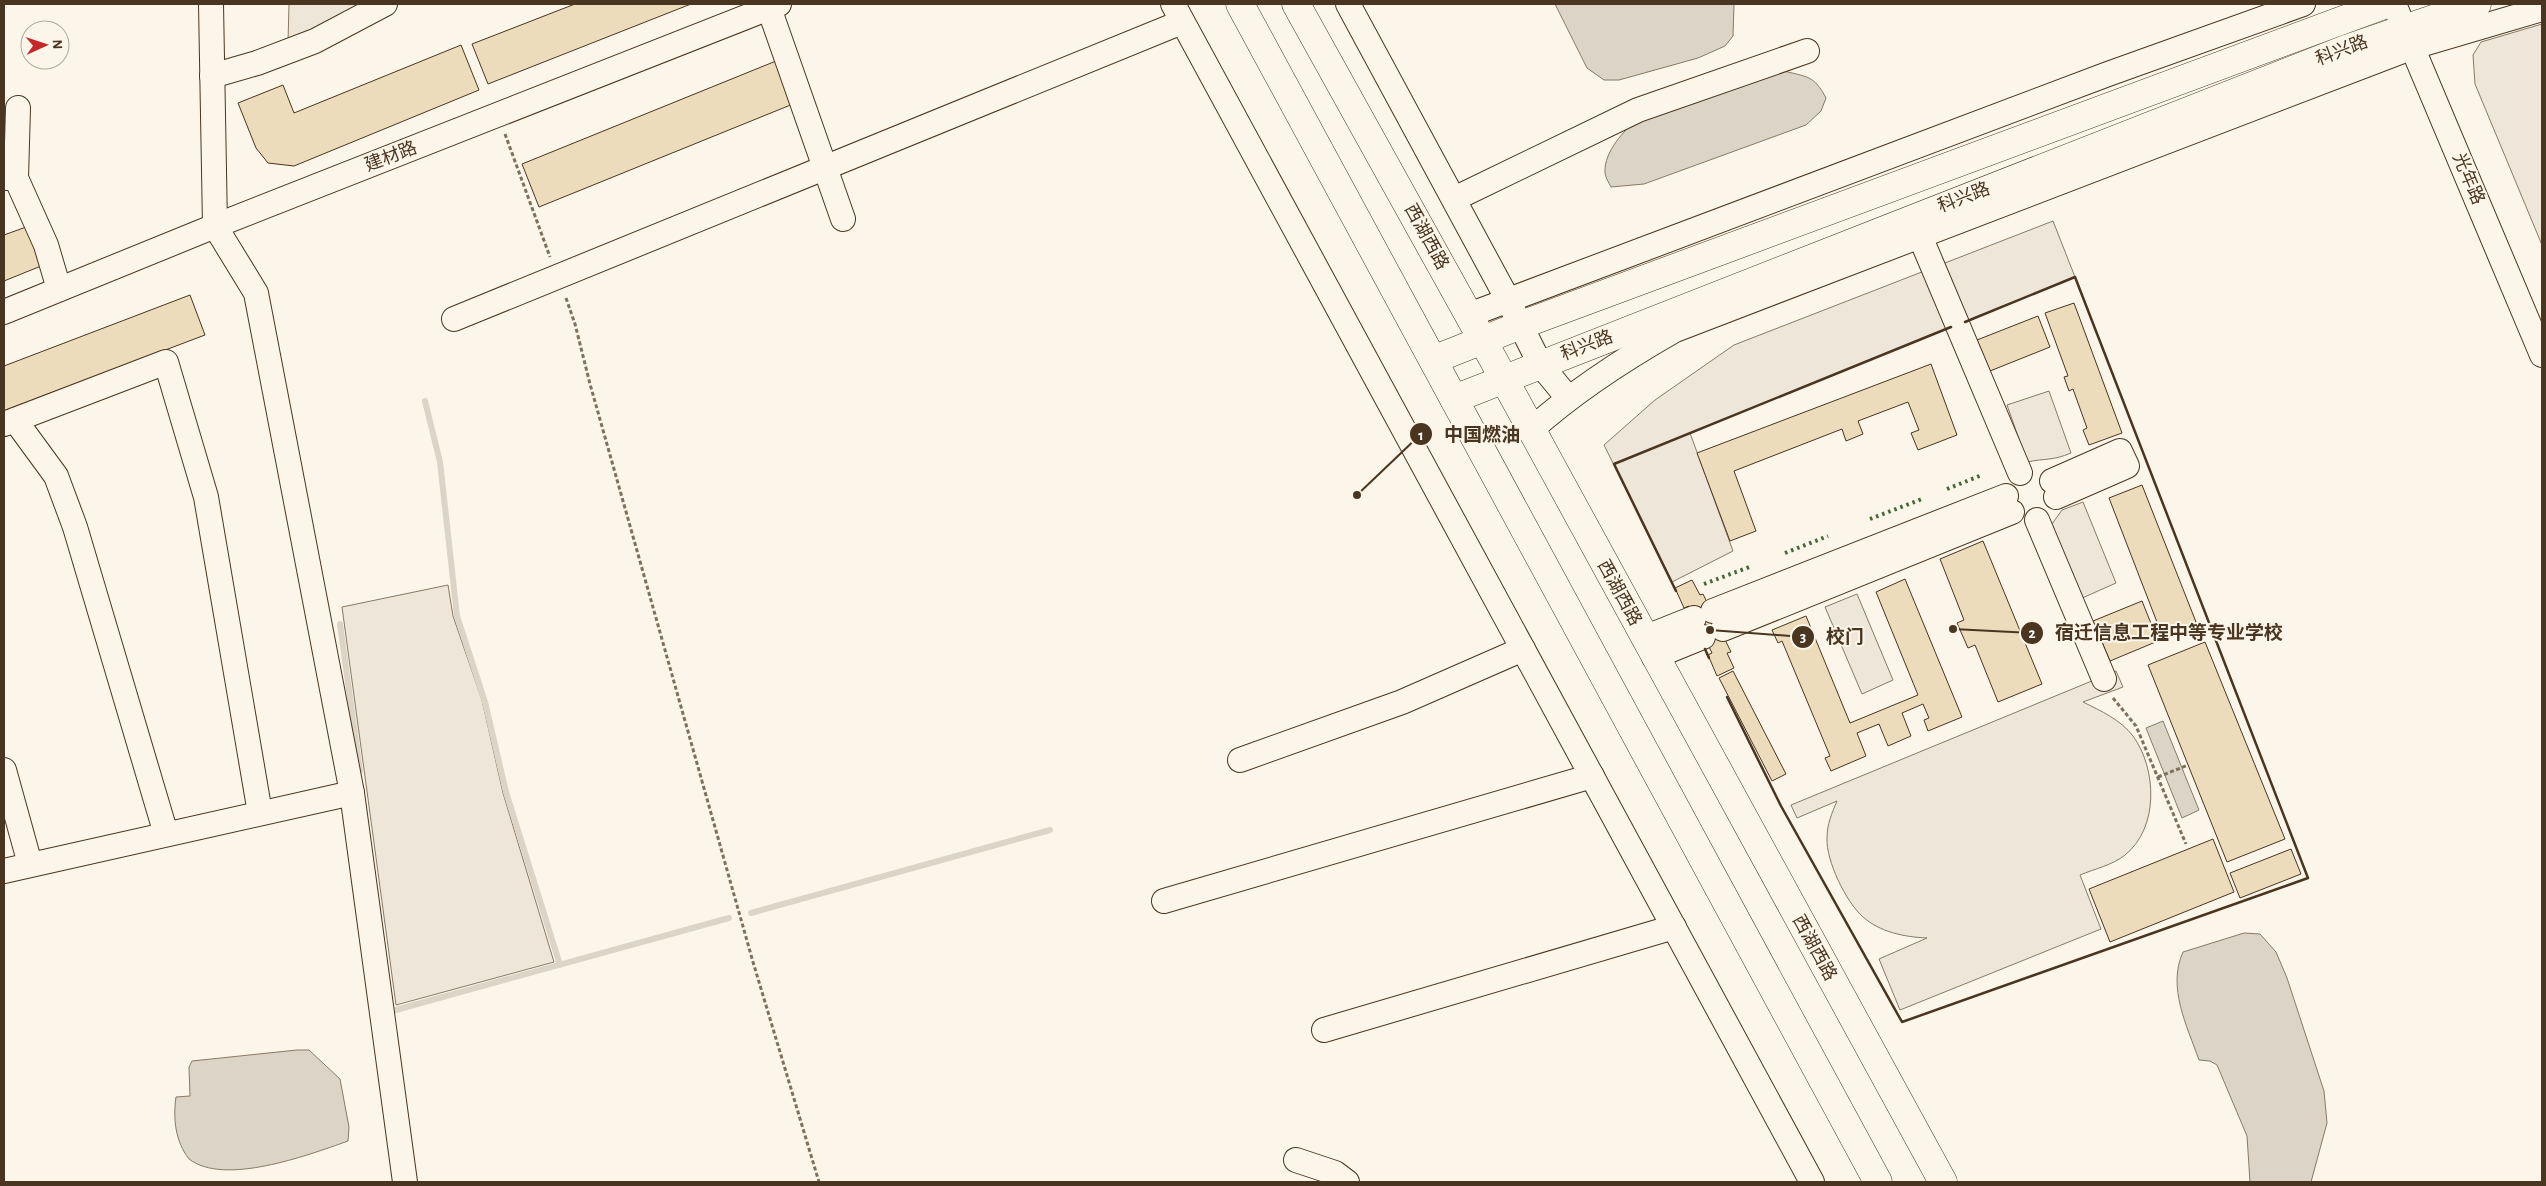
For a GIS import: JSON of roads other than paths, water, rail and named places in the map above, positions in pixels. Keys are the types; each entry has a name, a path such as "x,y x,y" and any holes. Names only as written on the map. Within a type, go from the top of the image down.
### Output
{"main road":[{"path":"1240,4 1435,359 1454,399 1877,1182"},
{"name":"西湖西路","path":"1296,4 1469,315 1530,431 1942,1182"},
{"name":"科兴路","path":"1435,359 1482,339 2386,4"},
{"name":"科兴路","path":"1454,399 1540,364 1917,227 2346,48 2404,26 2477,4"}],"street":[{"path":"211,4 215,226 256,293 352,793 405,1182"},
{"path":"212,76 257,63 316,41 385,4"},
{"path":"1348,4 1508,300 1540,364 1568,398"},
{"path":"1469,315 2108,74 2303,4"},
{"path":"774,6 843,219"},
{"name":"建材路","path":"4,312 215,226 774,6"},
{"path":"2404,26 2542,9"},
{"path":"454,319 825,168 1177,13 1812,1182"},
{"name":"光年路","path":"2404,26 2542,355"},
{"path":"1454,199 1638,110 1807,51"},
{"path":"18,108 10,178 46,245 59,289"},
{"path":"1530,431 1568,398 1640,350 1676,330 1917,227 2020,473"},
{"path":"166,834 75,527 56,476 9,422 166,362 206,497 260,813"},
{"path":"2031,470 2039,472 2054,489 2049,513 2037,520 2026,520 2009,504 2010,481 2020,473 2031,470"},
{"path":"1649,647 2009,504"},
{"path":"2037,520 2104,679"},
{"path":"1240,760 1402,702 1523,649"},
{"path":"4,770 30,864"},
{"path":"1164,901 1592,776"},
{"path":"4,871 352,793"},
{"path":"1324,1030 1674,927"},
{"path":"1296,1160 1335,1173 1347,1182"}],"waterway":[{"path":"425,401 440,462 457,616 485,702 506,792 560,965"},
{"path":"340,624 360,771"},
{"path":"751,913 1050,830"},
{"path":"392,1011 729,918"}],"place":[{"name":"中国燃油","path":"1357,495"},
{"name":"宿迁信息工程中等专业学校","path":"1953,629"},
{"name":"校门","path":"1710,630"}]}
